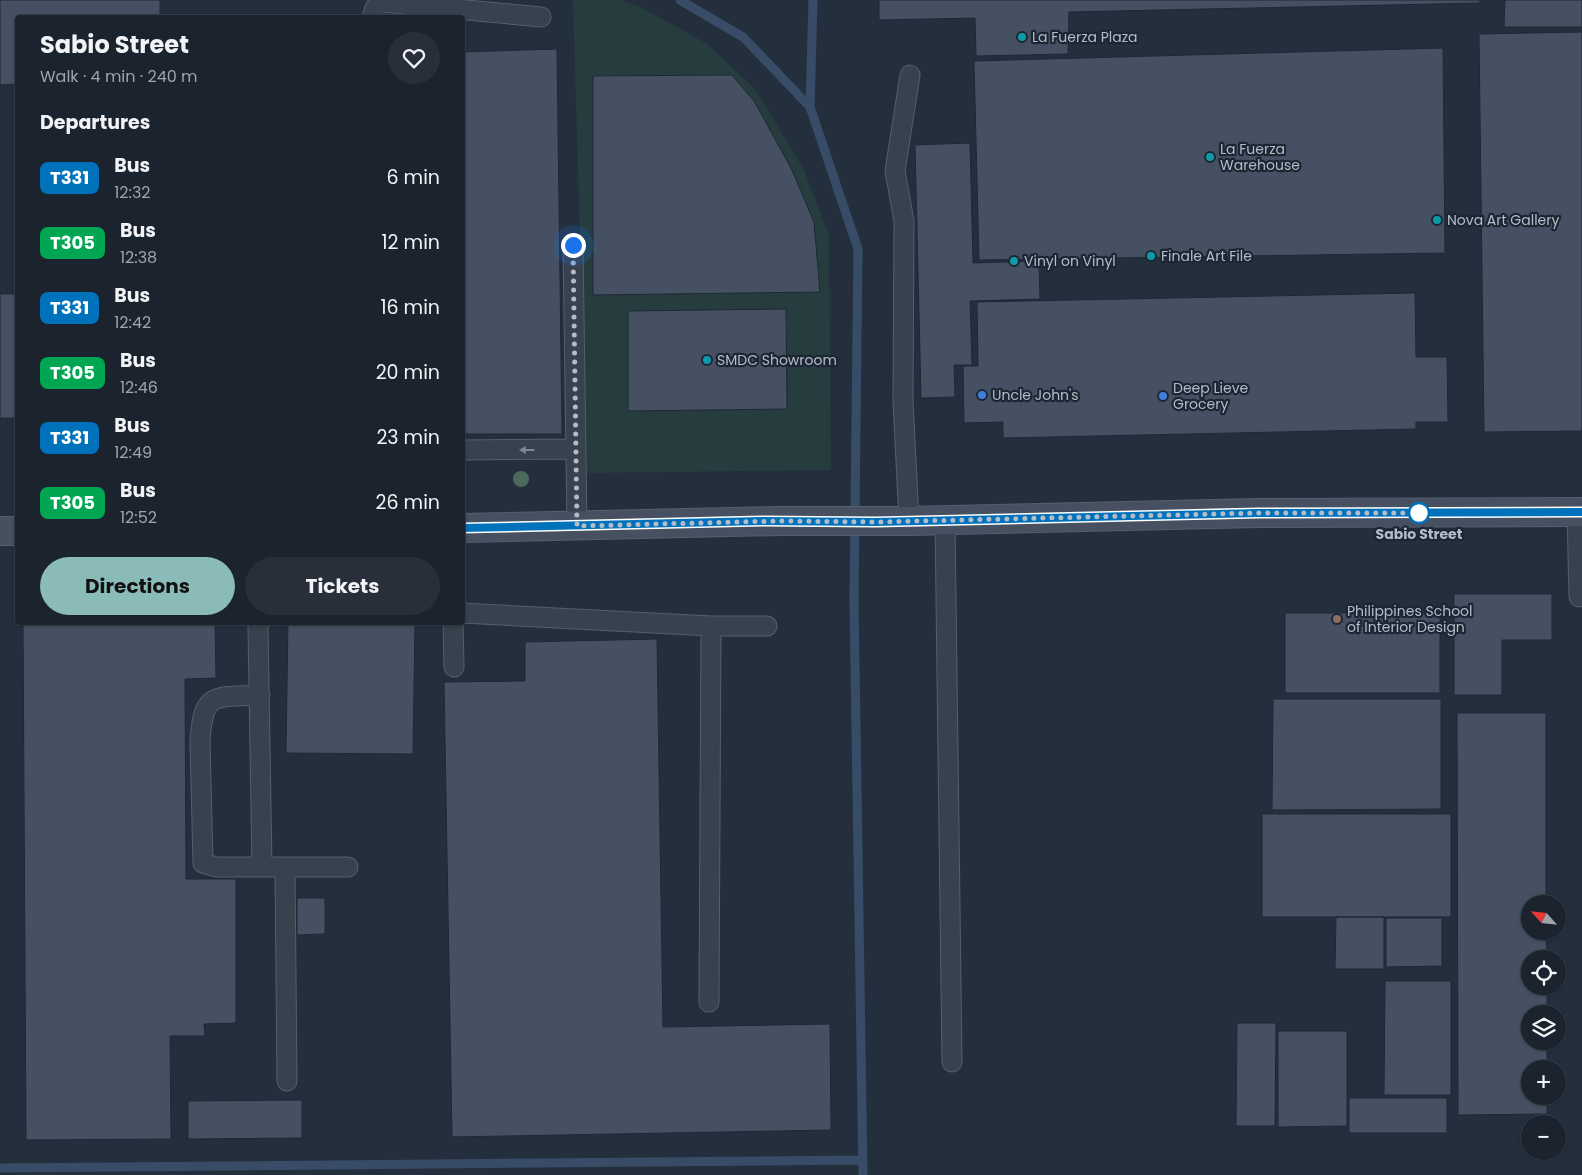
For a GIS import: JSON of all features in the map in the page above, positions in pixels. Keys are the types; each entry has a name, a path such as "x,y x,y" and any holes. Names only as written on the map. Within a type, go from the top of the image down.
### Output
{"main road":[{"path":"465,528 1258,513 1579,512"},
{"path":"0,531 15,530"}],"lane":[{"path":"373,15 374,8 382,2 540,17"},
{"path":"909,521 903,401 904,221 894,171 910,75"},
{"path":"573,245 577,526"},
{"path":"465,450 576,449"},
{"path":"1579,512 1580,597"},
{"path":"945,520 952,1062"},
{"path":"465,612 711,626 767,626"},
{"path":"257,625 260,696 262,867"},
{"path":"453,625 454,667"},
{"path":"709,1002 711,626"},
{"path":"260,696 222,697 212,700 203,715 200,742 203,863 216,867 348,867"},
{"path":"285,868 286,1081"}],"green space":[{"path":"573,0 620,0 641,7 707,44 755,89 804,170 829,235 831,470 587,473"}],"building":[{"path":"0,0 160,0 160,15 15,15 15,84 0,85"},
{"name":"La Fuerza Plaza","path":"879,0 1480,0 1480,3 1069,12 1068,54 976,56 975,18 879,20"},
{"path":"1505,0 1582,0 1582,27 1504,27"},
{"path":"1582,32 1582,431 1484,432 1479,34"},
{"name":"La Fuerza Warehouse","path":"1443,48 1445,253 979,260 974,61"},
{"path":"557,49 562,434 465,434 465,52"},
{"path":"732,75 754,101 791,168 814,222 820,292 593,295 593,76"},
{"path":"970,143 973,263 1039,261 1040,299 970,301 972,365 954,365 955,397 921,398 915,145"},
{"path":"1415,293 1416,357 1447,357 1448,422 1416,422 1416,429 1003,438 1003,422 964,423 963,366 978,366 977,302"},
{"path":"0,294 15,294 15,418 0,418"},
{"name":"SMDC Showroom","path":"786,309 787,409 628,411 628,311"},
{"path":"1454,594 1552,594 1552,640 1502,640 1502,695 1454,695"},
{"path":"1285,613 1440,613 1440,693 1285,693"},
{"path":"23,625 215,625 216,678 185,679 186,879 236,879 236,1023 204,1024 205,1036 170,1036 171,1139 26,1140"},
{"path":"288,625 415,625 413,754 286,753"},
{"path":"657,639 663,1027 830,1024 831,1130 452,1137 444,682 525,681 525,642"},
{"path":"1273,699 1441,699 1441,809 1272,810"},
{"path":"1457,713 1546,713 1546,895 1521,895 1521,940 1546,940 1547,950 1521,950 1521,995 1547,995 1547,1005 1521,1005 1521,1050 1547,1050 1547,1060 1521,1060 1521,1105 1547,1105 1547,1114 1458,1115"},
{"path":"1262,814 1451,814 1451,917 1262,917"},
{"path":"297,898 325,898 325,934 297,935"},
{"path":"1336,917 1384,917 1384,969 1335,969"},
{"path":"1386,918 1442,918 1442,966 1386,967"},
{"path":"1385,981 1451,981 1451,1095 1384,1095"},
{"path":"1237,1023 1276,1023 1275,1126 1236,1126"},
{"path":"1278,1031 1347,1031 1347,1126 1278,1127"},
{"path":"1349,1098 1447,1098 1447,1133 1349,1133"},
{"path":"302,1100 302,1138 188,1139 188,1101"}],"waterway":[{"path":"680,0 743,37 810,107"},
{"path":"813,0 810,107 858,249 854,600 863,1175"},
{"path":"0,1168 863,1160"}],"bus line":[{"name":"T331","path":"465,528 762,521 876,522 1258,513 1582,512"}],"place":[{"name":"La Fuerza Plaza","path":"1022,37"},
{"name":"La Fuerza Warehouse","path":"1210,157"},
{"name":"Nova Art Gallery","path":"1437,220"},
{"name":"Finale Art File","path":"1151,256"},
{"name":"Vinyl on Vinyl","path":"1014,261"},
{"name":"SMDC Showroom","path":"707,360"},
{"name":"Uncle John's","path":"982,395"},
{"name":"Deep Lieve Grocery","path":"1163,396"},
{"name":"Sabio Street","path":"1419,513"},
{"name":"Philippines School of Interior Design","path":"1337,619"}],"route":[{"path":"573,245 577,526 780,521 876,522 1258,513 1419,513"}]}
